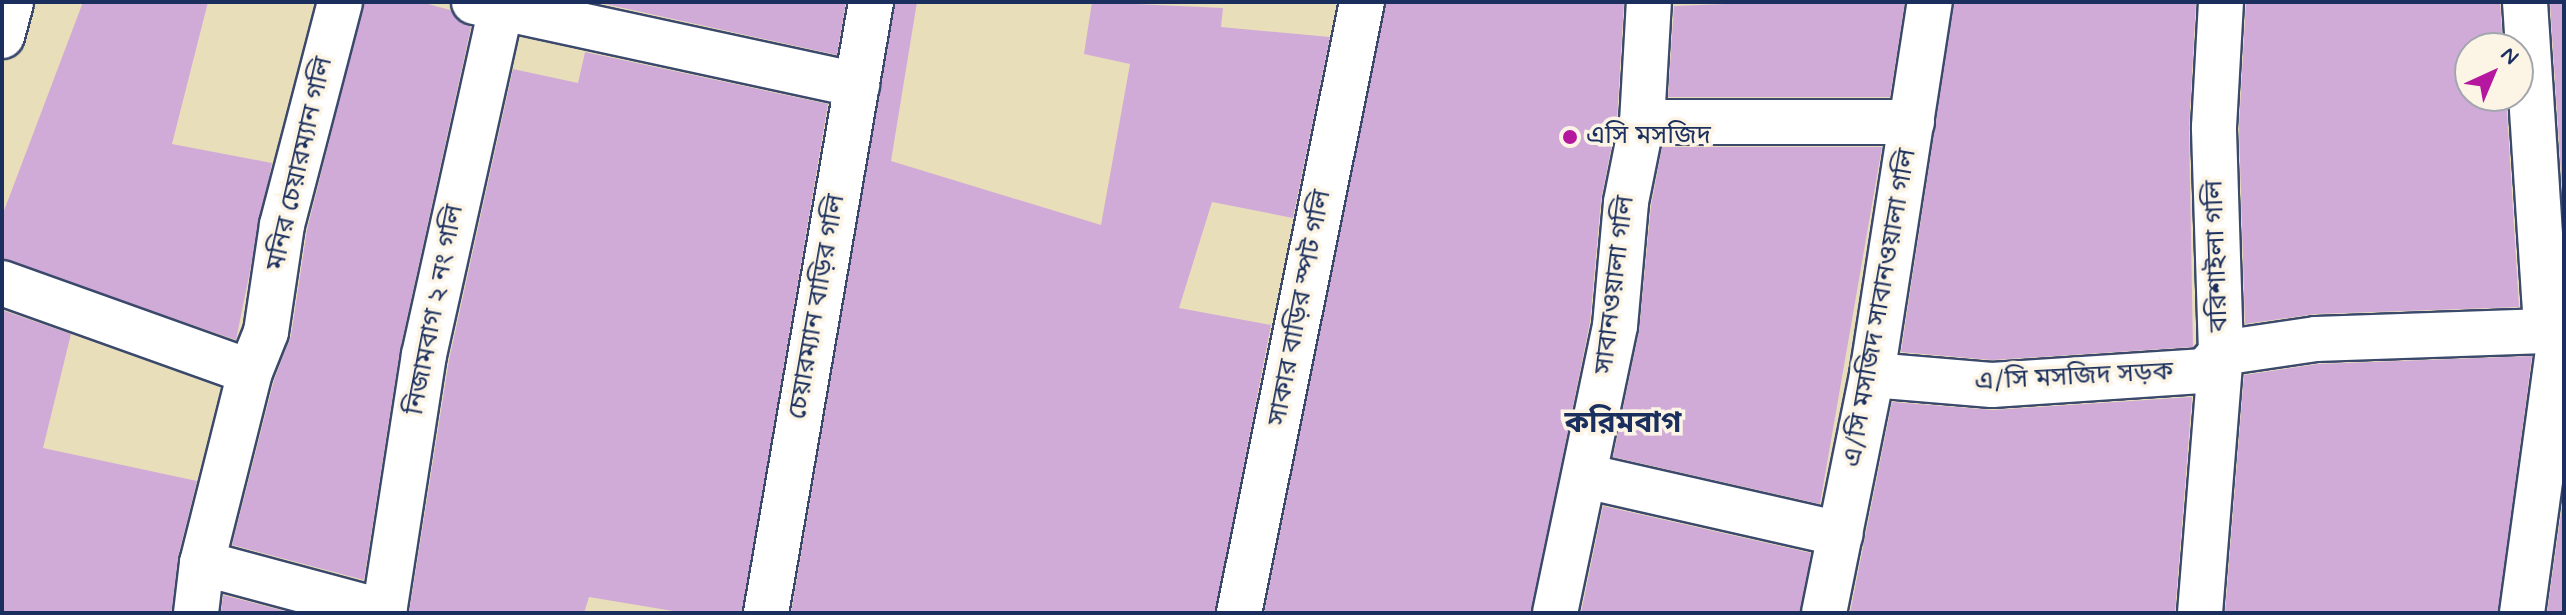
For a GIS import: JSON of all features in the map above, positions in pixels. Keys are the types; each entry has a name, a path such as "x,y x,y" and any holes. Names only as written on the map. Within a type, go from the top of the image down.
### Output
{"street":[{"path":"2,36 11,2"},
{"name":"মনির চেয়ারম্যান গলি","path":"196,613 202,563 250,372 266,332 282,225 340,2"},
{"name":"চেয়ারম্যান বাড়ির গলি","path":"766,613 871,2"},
{"name":"সাকার বাড়ির স্পট গলি","path":"1239,613 1362,2"},
{"name":"সাবানওয়ালা গলি","path":"1555,613 1615,326 1626,202 1642,122 1649,2"},
{"name":"এ/সি মসজিদ সাবানওয়ালা গলি","path":"1824,613 1872,375 1930,2"},
{"name":"বরিশাইলা গলি","path":"2221,2 2214,127 2221,353 2316,339 2556,339"},
{"path":"2522,613 2556,339 2525,2"},
{"path":"488,6 857,85"},
{"name":"নিজামবাগ ২ নং গলি","path":"384,612 424,355 488,6"},
{"path":"1642,122 1912,122"},
{"path":"2,283 250,372"},
{"path":"2200,613 2221,353"},
{"name":"এ/সি মসজিদ সড়ক","path":"1872,375 1992,385 2205,371 2221,353"},
{"path":"1585,476 1840,534"},
{"path":"202,563 384,612"}],"building":[{"path":"83,2 208,2 172,144 272,163 236,340 2,259 2,216"},
{"path":"364,2 421,2 450,10 471,27 400,350 364,580 232,545 274,380 291,336 307,230"},
{"path":"596,2 846,2 837,55"},
{"path":"895,2 917,2 891,161 1101,225 1130,64 1084,54 1092,2 1223,8 1221,27 1330,37 1293,218 1212,202 1179,308 1271,325 1215,613 791,613"},
{"path":"1386,2 1624,2 1617,119 1601,200 1590,322 1531,613 1264,613"},
{"path":"1905,2 1890,97 1668,97 1674,6"},
{"path":"1954,2 2196,2 2189,128 2193,347 1992,360 1901,352"},
{"path":"2246,2 2500,2 2502,32 2454,32 2454,112 2507,112 2519,307 2315,314 2245,324 2239,127"},
{"path":"2550,2 2564,2 2564,221"},
{"path":"585,52 828,104 742,613 685,613 589,597 584,613 409,613 449,360 513,69 578,83"},
{"path":"1662,147 1882,147 1820,504 1613,457 1639,331 1651,206"},
{"path":"2,310 71,334 43,448 197,481 178,557 172,613 2,613"},
{"path":"2532,356 2498,613 2225,613 2244,375 2318,364"},
{"path":"2192,397 2175,613 1850,613 1892,402 1993,410"},
{"path":"2564,491 2564,613 2547,613"},
{"path":"1603,506 1811,553 1800,613 1581,613"},
{"path":"223,595 292,613 221,613"}],"place":[{"name":"এসি মসজিদ","path":"1570,137"}],"district":[{"name":"করিমবাগ","path":"1623,424"}]}
